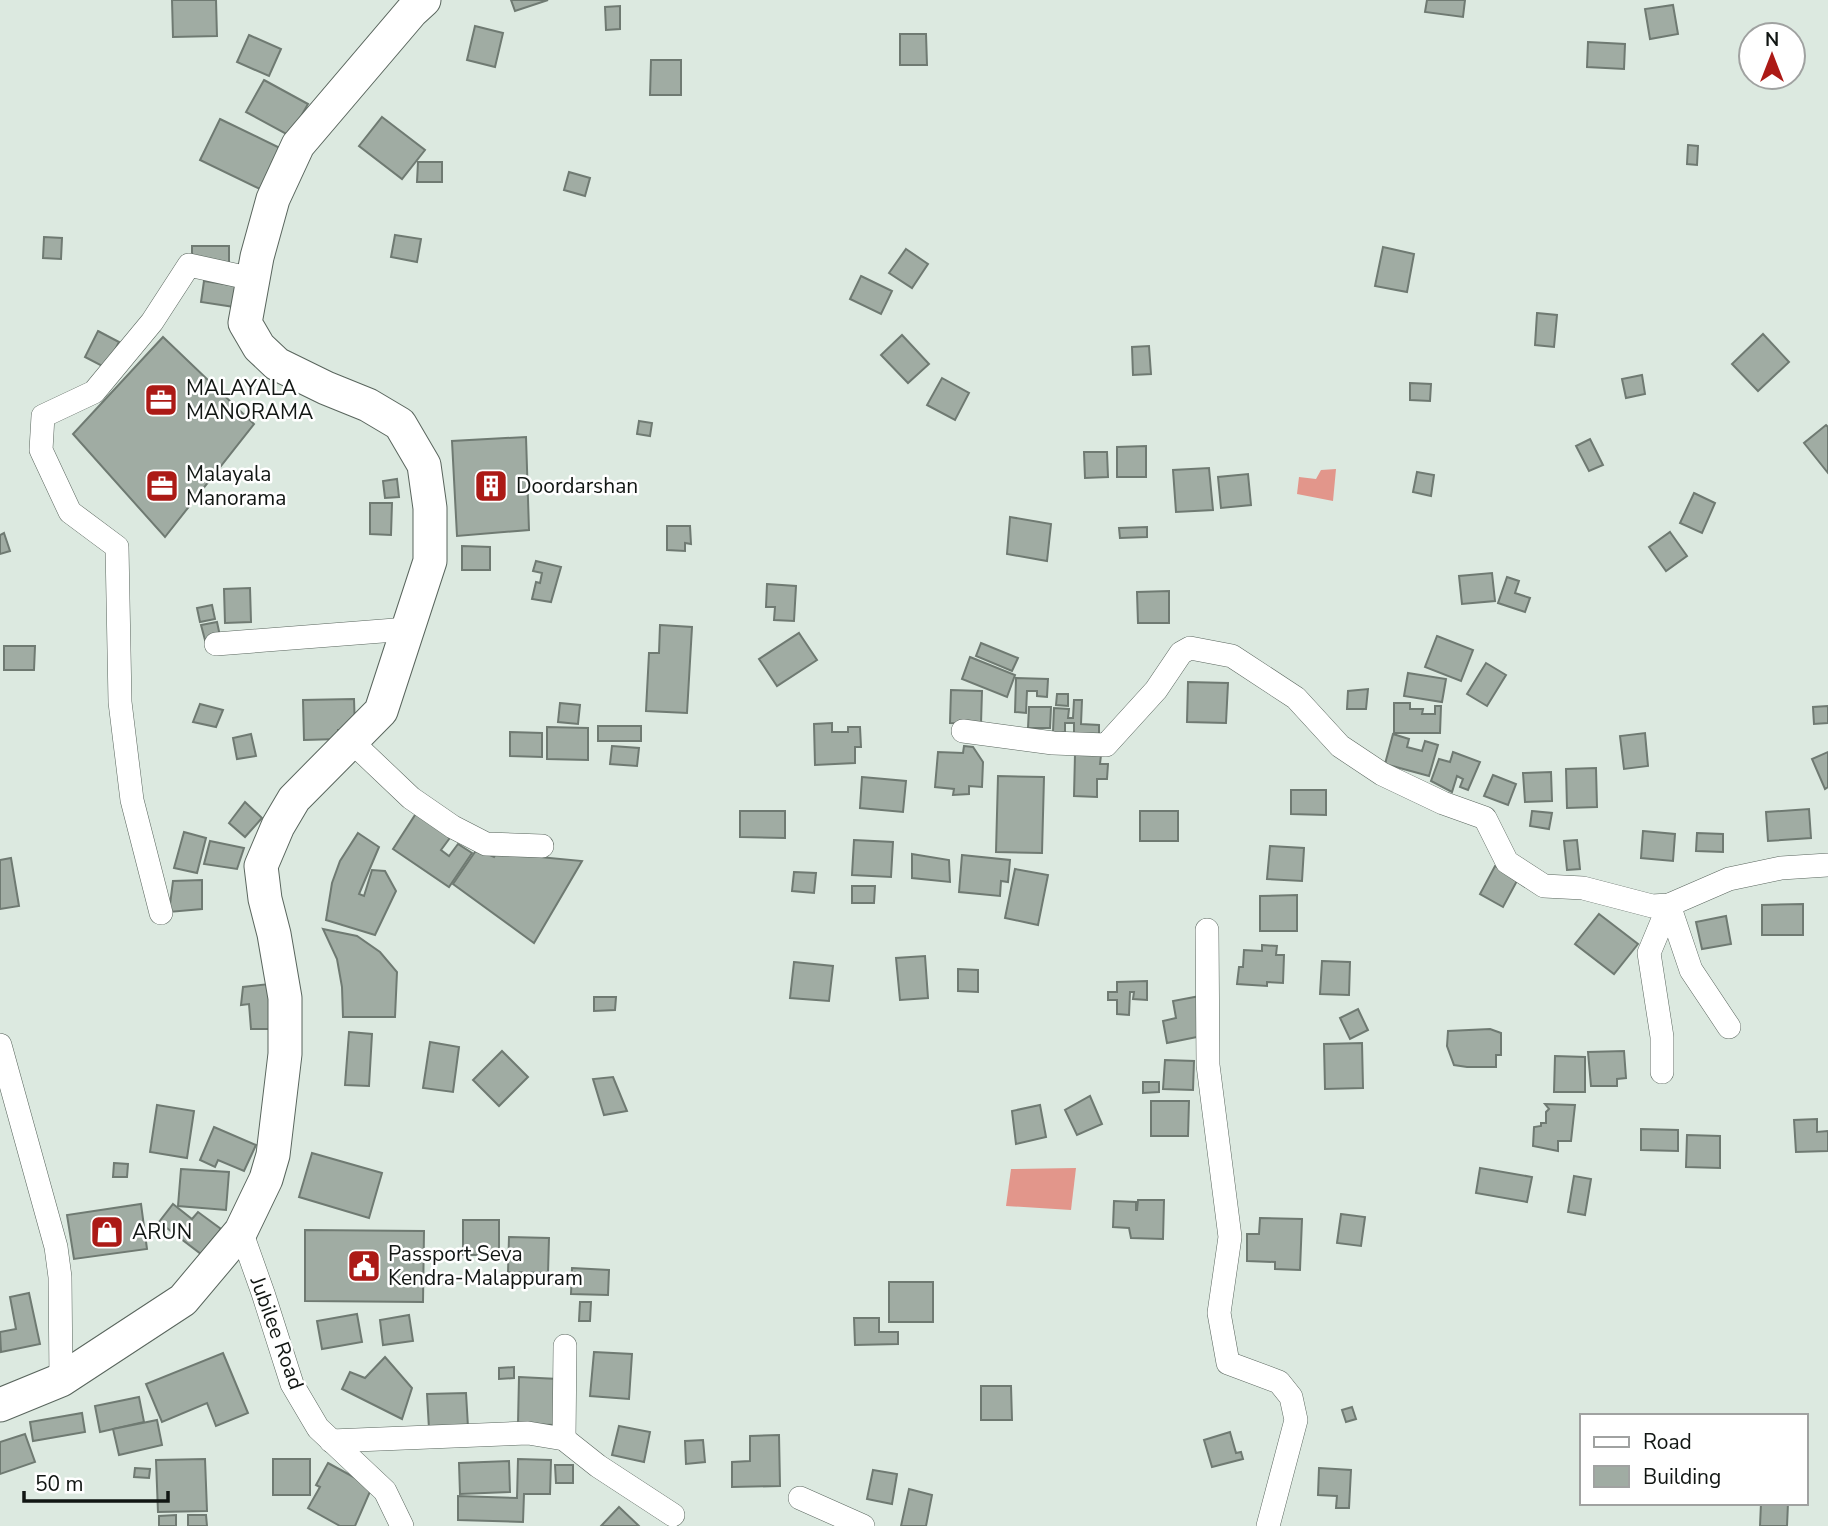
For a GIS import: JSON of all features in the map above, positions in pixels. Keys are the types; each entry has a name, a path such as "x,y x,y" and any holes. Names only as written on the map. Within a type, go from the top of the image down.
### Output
{"main road":[{"path":"0,1405 61,1380 183,1300 241,1231 266,1179 273,1155 285,1054 285,998 261,866 278,826 294,799 381,711 430,561 430,508 424,464 400,424 368,405 277,364 259,347 245,323 273,199 298,145 424,0"}],"street":[{"path":"161,913 132,800 120,702 117,547 70,512 41,450 43,416 94,392 152,322 189,265 253,279"},
{"path":"216,644 408,629"},
{"path":"963,731 1052,743 1106,745 1156,690 1181,653 1190,648 1232,656 1296,698 1340,746 1371,767 1443,803 1485,818 1507,862 1544,886 1583,888 1652,906 1670,905 1729,879 1781,868 1828,865"},
{"path":"351,741 411,797 453,827 486,845 542,846"},
{"path":"1670,905 1691,970 1729,1027"},
{"path":"1662,1072 1662,1037 1649,953 1670,905"},
{"path":"1207,930 1208,1065 1230,1237 1219,1313 1224,1351 1228,1363 1279,1382 1291,1397 1296,1420 1268,1526"},
{"path":"0,1045 56,1247 60,1277 61,1380"},
{"name":"Jubilee Road","path":"241,1231 292,1384 318,1428 384,1491 402,1526"},
{"path":"564,1440 565,1346"},
{"path":"331,1441 528,1433 564,1440 598,1466 673,1515"},
{"path":"800,1497 863,1526"}],"shaded area":[{"path":"1336,469 1333,501 1297,494 1299,477 1316,479 1321,470"},
{"path":"1076,1168 1071,1210 1006,1206 1011,1169"}],"building":[{"path":"172,0 216,0 217,36 173,37"},
{"path":"511,0 548,0 515,11"},
{"path":"1427,0 1465,0 1463,17 1425,12"},
{"path":"1673,5 1678,34 1650,39 1645,9"},
{"path":"620,6 620,29 606,30 605,7"},
{"path":"475,26 503,33 495,67 467,60"},
{"path":"900,34 926,34 927,65 900,65"},
{"path":"249,35 281,49 269,76 237,62"},
{"path":"1588,42 1625,44 1624,69 1587,67"},
{"path":"651,60 681,60 681,95 650,95"},
{"path":"264,80 308,104 290,136 246,112"},
{"path":"382,117 425,150 402,179 359,146"},
{"path":"220,119 284,150 264,191 200,160"},
{"path":"1688,145 1698,146 1697,165 1687,164"},
{"path":"418,162 442,162 442,182 417,182"},
{"path":"569,172 590,178 585,196 564,190"},
{"path":"395,235 421,239 417,262 391,257"},
{"path":"44,237 62,238 61,259 43,258"},
{"path":"192,246 229,246 229,263 192,262"},
{"path":"1383,247 1414,254 1407,292 1375,286"},
{"path":"906,249 928,264 912,288 889,273"},
{"path":"861,276 892,291 881,314 850,299"},
{"path":"204,281 244,287 241,308 201,302"},
{"path":"1537,313 1557,315 1554,347 1535,345"},
{"path":"98,331 119,342 106,368 85,357"},
{"path":"1763,334 1789,362 1758,391 1732,364"},
{"path":"902,335 929,364 908,383 881,355"},
{"name":"Malayala Manorama","path":"163,337 254,424 165,537 73,434"},
{"path":"1149,346 1151,374 1133,375 1132,347"},
{"path":"1642,375 1645,394 1626,398 1622,379"},
{"path":"942,378 969,393 955,420 927,405"},
{"path":"1410,383 1431,384 1430,401 1410,400"},
{"path":"639,421 652,423 650,436 637,434"},
{"path":"1826,425 1828,427 1828,473 1804,443"},
{"name":"Doordarshan","path":"526,437 529,530 457,536 452,441"},
{"path":"1590,439 1603,465 1589,471 1576,446"},
{"path":"1146,446 1146,477 1117,477 1117,447"},
{"path":"1084,452 1107,452 1108,477 1085,478"},
{"path":"1209,468 1213,510 1176,512 1173,470"},
{"path":"1417,472 1434,475 1431,496 1413,492"},
{"path":"1248,474 1251,505 1221,508 1218,477"},
{"path":"397,479 399,497 385,498 383,481"},
{"path":"1694,493 1715,503 1702,533 1680,523"},
{"path":"370,503 392,503 391,535 370,534"},
{"path":"1010,517 1051,524 1047,561 1007,554"},
{"path":"667,526 690,526 691,544 685,543 685,551 667,550"},
{"path":"1147,527 1147,537 1120,538 1119,528"},
{"path":"1670,532 1687,556 1666,571 1649,547"},
{"path":"4,533 10,551 0,554 0,535"},
{"path":"462,546 490,547 490,570 462,570"},
{"path":"536,561 561,567 551,602 532,599 536,582 540,583 542,573 533,571"},
{"path":"1492,573 1495,601 1462,604 1459,576"},
{"path":"1507,577 1519,581 1515,593 1530,598 1525,612 1498,603"},
{"path":"767,584 796,586 794,621 774,620 775,607 766,607"},
{"path":"250,588 251,622 225,623 224,589"},
{"path":"1169,591 1169,623 1138,623 1137,592"},
{"path":"212,605 215,619 200,622 197,608"},
{"path":"217,622 220,636 205,640 201,625"},
{"path":"660,625 692,627 687,713 646,711 649,653 659,653"},
{"path":"799,633 817,660 777,686 759,659"},
{"path":"1437,636 1473,650 1461,681 1425,667"},
{"path":"981,643 1018,658 1012,671 976,656"},
{"path":"4,646 35,646 34,670 4,670"},
{"path":"970,657 1015,675 1007,697 962,679"},
{"path":"1486,663 1506,675 1487,706 1467,694"},
{"path":"1408,673 1446,679 1442,702 1404,696"},
{"path":"1016,678 1048,679 1047,697 1037,696 1037,691 1027,691 1026,713 1015,712"},
{"path":"1188,682 1228,683 1226,723 1187,722"},
{"path":"1368,689 1366,709 1347,709 1348,691"},
{"path":"951,690 982,691 981,724 950,723"},
{"path":"1057,694 1068,694 1068,706 1056,705"},
{"path":"354,699 355,730 338,730 338,739 304,740 303,700"},
{"path":"1074,700 1082,700 1081,724 1099,725 1099,739 1074,739 1074,723 1065,723 1065,732 1053,732 1054,708 1069,709 1068,718 1073,718"},
{"path":"560,703 580,705 578,724 558,722"},
{"path":"1394,703 1410,703 1410,709 1423,709 1422,714 1435,714 1435,706 1441,706 1440,733 1394,733"},
{"path":"200,704 223,710 216,727 193,722"},
{"path":"1828,706 1828,723 1814,724 1813,707"},
{"path":"1029,707 1051,707 1050,728 1028,728"},
{"path":"832,723 832,732 848,732 848,727 860,727 861,747 855,747 855,763 815,765 814,724"},
{"path":"598,726 641,726 641,741 598,741"},
{"path":"547,727 588,728 588,760 547,759"},
{"path":"510,732 542,733 542,757 510,756"},
{"path":"1645,733 1648,766 1624,769 1620,736"},
{"path":"251,734 256,756 237,759 233,738"},
{"path":"1393,734 1409,739 1407,747 1422,751 1425,741 1438,745 1429,776 1385,764"},
{"path":"612,746 639,748 637,766 610,764"},
{"path":"964,746 973,747 983,762 982,787 969,786 969,794 953,795 954,789 935,787 938,752 963,753"},
{"path":"1453,752 1480,762 1468,790 1460,787 1463,779 1457,776 1452,792 1431,781 1439,759 1450,762"},
{"path":"1828,752 1828,787 1825,789 1812,759"},
{"path":"1075,754 1101,755 1100,764 1108,764 1107,779 1097,779 1097,797 1074,796"},
{"path":"1596,768 1597,807 1567,808 1566,769"},
{"path":"1551,772 1552,801 1525,802 1523,773"},
{"path":"1493,775 1516,784 1508,805 1484,796"},
{"path":"998,776 1044,777 1042,853 996,852"},
{"path":"862,777 906,781 903,812 860,808"},
{"path":"1291,790 1326,790 1326,815 1291,814"},
{"path":"245,802 262,818 245,837 229,823"},
{"path":"1809,809 1811,838 1768,841 1766,812"},
{"path":"740,811 785,811 785,838 740,837"},
{"path":"1140,811 1178,811 1178,841 1140,841"},
{"path":"1532,811 1552,813 1549,829 1530,826"},
{"path":"417,812 452,835 441,850 449,856 458,844 472,853 449,887 393,849"},
{"path":"1643,831 1675,834 1673,861 1641,858"},
{"path":"184,832 206,838 197,873 174,868"},
{"path":"358,833 379,847 359,894 364,896 372,870 385,871 396,891 375,935 326,920 332,883 340,861"},
{"path":"1697,833 1723,834 1723,852 1696,851"},
{"path":"854,840 893,842 891,877 852,875"},
{"path":"1577,840 1580,869 1567,870 1564,841"},
{"path":"210,841 244,848 237,869 204,864"},
{"path":"1270,846 1304,848 1302,881 1267,879"},
{"path":"477,849 494,857 496,853 582,861 534,943 453,884"},
{"path":"912,854 949,860 950,882 912,878"},
{"path":"962,855 1010,860 1008,882 1001,881 1000,896 959,892"},
{"path":"11,858 19,906 0,909 0,860"},
{"path":"1495,866 1518,879 1503,907 1480,894"},
{"path":"1015,869 1048,875 1038,925 1005,918"},
{"path":"794,872 816,873 814,893 792,891"},
{"path":"202,880 202,909 169,912 173,881"},
{"path":"852,886 875,886 874,903 852,903"},
{"path":"1297,895 1297,931 1260,931 1260,896"},
{"path":"1803,904 1803,935 1762,935 1762,905"},
{"path":"1599,914 1638,944 1614,974 1575,944"},
{"path":"1726,916 1731,944 1702,949 1696,922"},
{"path":"323,929 357,936 380,952 397,972 395,1017 343,1017 337,959"},
{"path":"1262,945 1277,946 1276,955 1284,955 1283,983 1267,982 1267,986 1237,984 1239,967 1243,967 1244,950 1262,951"},
{"path":"925,956 928,998 900,1000 896,958"},
{"path":"1322,961 1350,962 1349,995 1320,994"},
{"path":"794,962 833,966 829,1001 790,998"},
{"path":"958,969 978,970 978,992 958,991"},
{"path":"1147,981 1147,1000 1133,999 1134,992 1130,992 1129,1015 1117,1014 1117,1000 1108,1000 1108,992 1117,992 1117,982"},
{"path":"269,984 276,1029 251,1029 249,1004 241,1005 243,987"},
{"path":"1200,996 1207,1035 1167,1043 1163,1021 1176,1018 1173,1001"},
{"path":"594,997 616,997 615,1010 594,1011"},
{"path":"1358,1009 1368,1030 1350,1039 1340,1018"},
{"path":"1490,1029 1501,1033 1501,1055 1496,1055 1496,1067 1454,1065 1447,1046 1448,1031"},
{"path":"349,1032 372,1034 369,1086 345,1085"},
{"path":"430,1042 459,1047 453,1092 423,1088"},
{"path":"1362,1043 1363,1088 1325,1089 1324,1044"},
{"path":"502,1051 528,1077 499,1106 473,1080"},
{"path":"1624,1051 1626,1078 1617,1079 1617,1086 1591,1086 1588,1052"},
{"path":"1555,1056 1585,1057 1585,1092 1554,1092"},
{"path":"1165,1060 1194,1061 1193,1090 1163,1089"},
{"path":"613,1077 627,1111 604,1115 593,1079"},
{"path":"1143,1082 1159,1082 1159,1092 1143,1093"},
{"path":"1090,1096 1102,1124 1077,1135 1065,1110"},
{"path":"1151,1101 1189,1101 1188,1136 1151,1136"},
{"path":"1545,1104 1575,1105 1571,1141 1558,1141 1558,1151 1533,1146 1534,1127 1546,1123 1546,1112 1549,1109"},
{"path":"157,1105 194,1111 187,1158 150,1152"},
{"path":"1040,1105 1046,1137 1016,1144 1012,1111"},
{"path":"1817,1119 1817,1132 1828,1131 1828,1151 1796,1152 1794,1120"},
{"path":"214,1127 256,1145 244,1171 218,1160 215,1167 200,1160"},
{"path":"1641,1129 1678,1130 1678,1151 1641,1150"},
{"path":"1687,1135 1720,1136 1720,1168 1686,1167"},
{"path":"312,1153 382,1173 369,1218 299,1197"},
{"path":"114,1163 128,1164 127,1177 113,1177"},
{"path":"1480,1168 1532,1177 1527,1202 1476,1193"},
{"path":"181,1169 229,1172 226,1210 178,1206"},
{"path":"1574,1176 1591,1179 1585,1215 1568,1212"},
{"path":"1138,1200 1164,1200 1163,1239 1131,1238 1129,1228 1113,1227 1114,1201 1136,1202 1137,1210"},
{"name":"ARUN","path":"141,1204 147,1249 74,1259 67,1215"},
{"path":"173,1204 192,1219 198,1212 221,1229 201,1254 159,1222"},
{"path":"1341,1214 1365,1217 1361,1246 1337,1243"},
{"path":"1260,1218 1302,1219 1300,1270 1275,1269 1275,1262 1247,1261 1247,1234 1259,1234"},
{"path":"463,1220 499,1220 499,1255 463,1255"},
{"name":"Passport Seva Kendra-Malappuram","path":"305,1230 424,1231 423,1302 305,1301"},
{"path":"509,1237 549,1238 548,1273 508,1272"},
{"path":"572,1268 609,1270 608,1295 571,1294"},
{"path":"889,1282 933,1282 933,1322 889,1322"},
{"path":"29,1293 40,1344 1,1352 0,1332 16,1329 10,1297"},
{"path":"580,1302 591,1302 590,1321 579,1321"},
{"path":"357,1314 362,1342 322,1349 317,1321"},
{"path":"409,1315 413,1341 383,1345 380,1320"},
{"path":"854,1318 879,1318 879,1332 898,1332 898,1344 855,1345"},
{"path":"594,1352 632,1354 629,1399 590,1396"},
{"path":"223,1353 248,1413 216,1426 207,1403 162,1422 146,1384"},
{"path":"385,1357 412,1388 402,1419 342,1389 350,1372 365,1378"},
{"path":"514,1367 514,1378 499,1379 499,1368"},
{"path":"519,1377 558,1379 556,1425 518,1424"},
{"path":"981,1386 1011,1386 1012,1420 981,1420"},
{"path":"466,1393 468,1427 429,1429 427,1394"},
{"path":"139,1397 144,1422 100,1432 95,1406"},
{"path":"1352,1407 1356,1419 1346,1422 1342,1410"},
{"path":"82,1413 85,1432 33,1441 30,1422"},
{"path":"157,1420 162,1445 119,1455 113,1429"},
{"path":"619,1426 650,1432 644,1462 612,1455"},
{"path":"1230,1432 1236,1453 1241,1452 1243,1459 1212,1467 1204,1440"},
{"path":"25,1434 35,1462 0,1474 0,1442"},
{"path":"779,1435 780,1486 732,1487 732,1462 750,1461 750,1436"},
{"path":"703,1440 705,1462 686,1464 685,1441"},
{"path":"205,1459 207,1511 158,1512 156,1460"},
{"path":"273,1459 310,1459 310,1495 273,1495"},
{"path":"518,1459 551,1460 550,1494 524,1494 523,1522 458,1520 458,1496 517,1498"},
{"path":"509,1461 510,1492 460,1494 459,1463"},
{"path":"328,1463 372,1487 355,1526 340,1526 308,1508 320,1487 316,1485"},
{"path":"555,1465 573,1465 573,1483 556,1483"},
{"path":"135,1468 150,1469 149,1478 134,1477"},
{"path":"1319,1468 1351,1470 1349,1508 1336,1508 1337,1496 1318,1495"},
{"path":"873,1470 897,1474 892,1504 867,1499"},
{"path":"909,1489 932,1495 926,1526 901,1526"},
{"path":"1761,1505 1788,1505 1787,1526 1760,1526"},
{"path":"619,1507 639,1526 601,1526"},
{"path":"176,1515 176,1526 159,1526 159,1516"},
{"path":"188,1515 206,1515 207,1526 188,1526"}],"place":[{"name":"MALAYALA MANORAMA","path":"161,400"},
{"name":"Malayala Manorama","path":"162,486"},
{"name":"Doordarshan","path":"491,486"},
{"name":"ARUN","path":"107,1232"},
{"name":"Passport Seva Kendra-Malappuram","path":"364,1266"}]}
